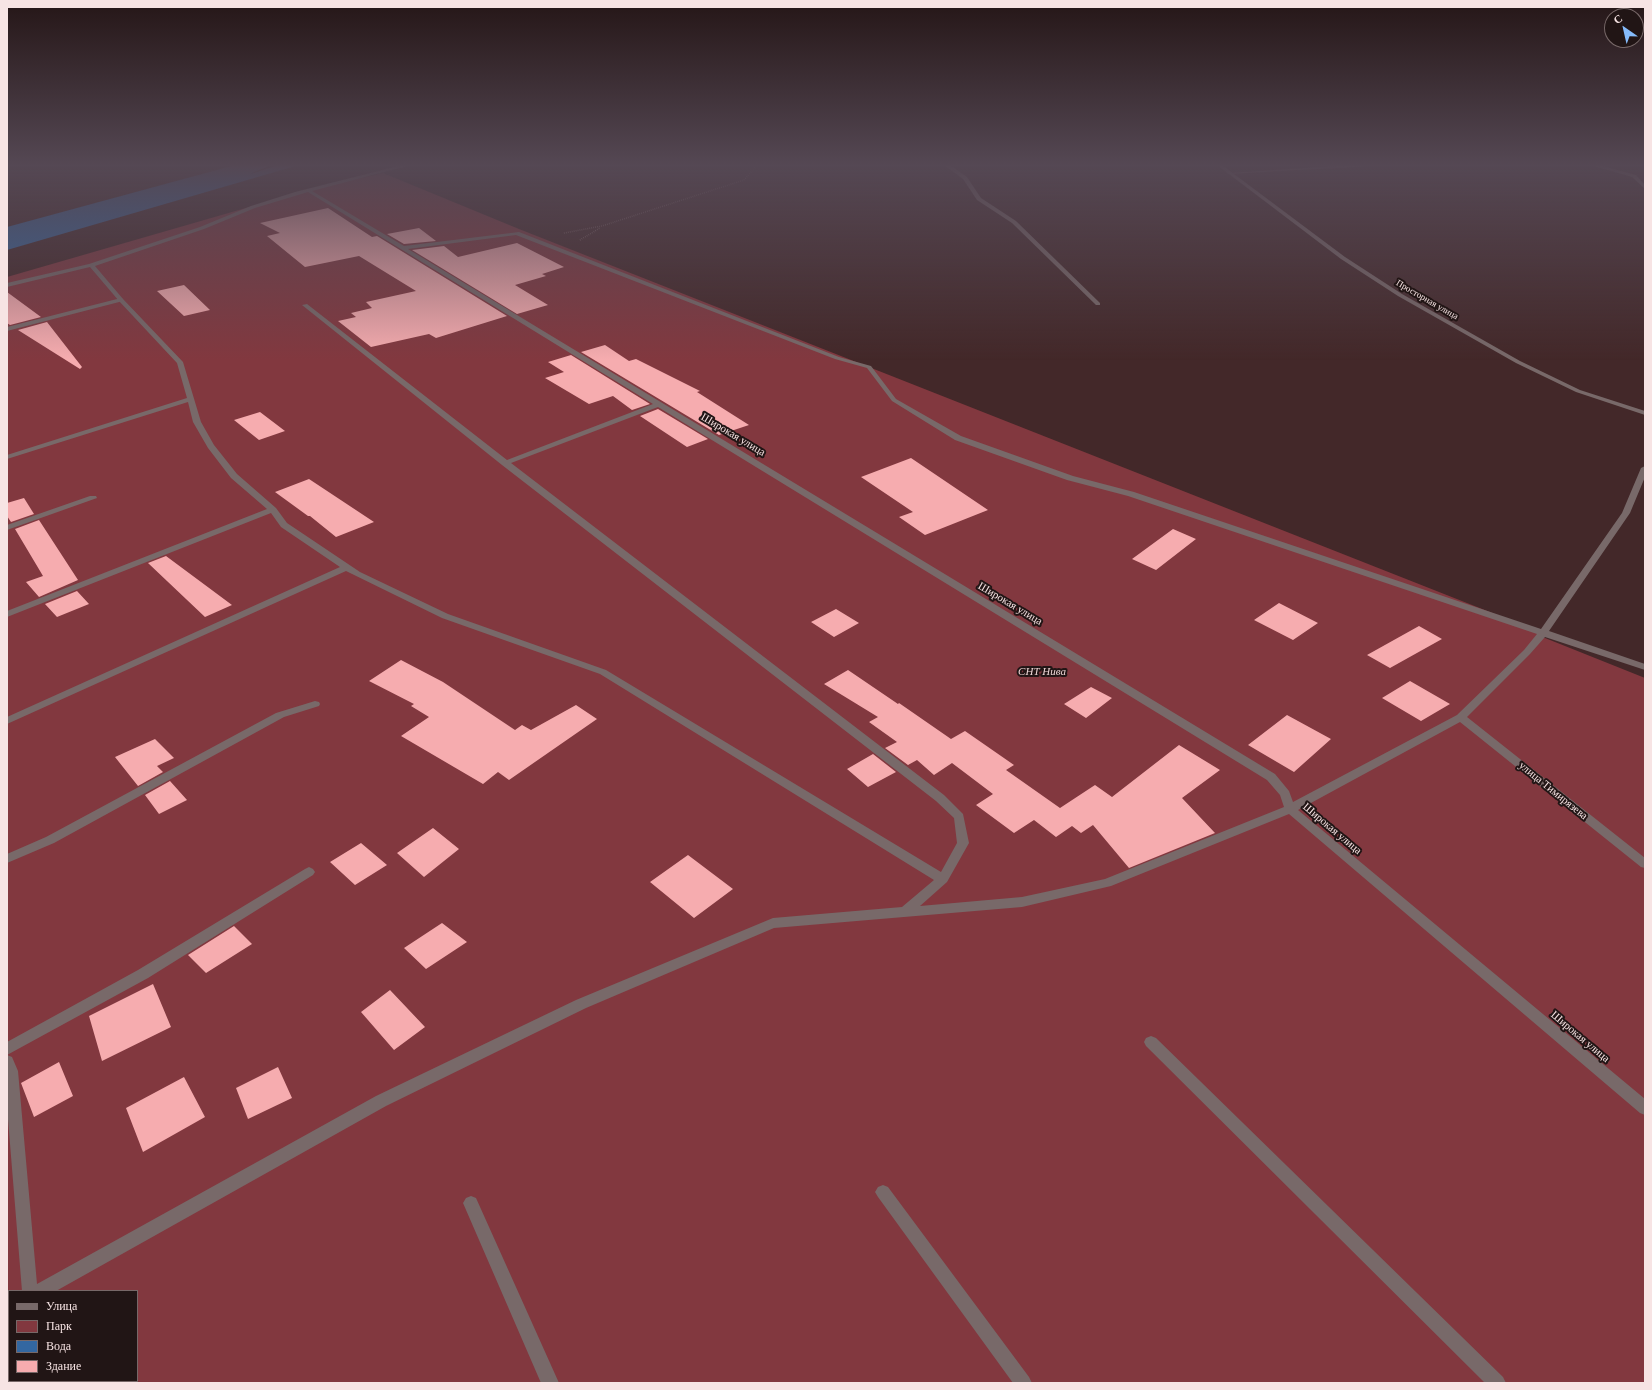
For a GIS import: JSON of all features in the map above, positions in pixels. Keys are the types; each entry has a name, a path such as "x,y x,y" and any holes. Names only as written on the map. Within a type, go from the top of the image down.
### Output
{"street":[{"path":"7,285 91,264 196,230"},
{"name":"Широкая улица","path":"373,230 1271,777 1286,794 1290,809 1645,1108"},
{"path":"1022,230 1098,304"},
{"name":"Просторная улица","path":"1305,230 1342,258 1414,303 1518,362 1578,390 1645,413"},
{"path":"402,248 517,234 837,358 869,367 894,400 958,438 1070,478 1131,494 1645,667"},
{"path":"91,264 121,300 180,362 189,399 197,422 211,446 234,476 273,510 284,525 357,574 445,616 603,672 943,879"},
{"path":"7,330 121,300"},
{"path":"305,305 505,463 940,798 959,817 963,843 943,879 905,912"},
{"path":"7,457 189,399"},
{"path":"505,463 659,404"},
{"path":"42,1290 381,1101 581,1004 773,923 1022,902 1107,883 1290,809 1461,717 1527,652 1543,633 1626,513 1645,468"},
{"path":"7,528 93,498"},
{"path":"7,614 273,510"},
{"path":"7,721 347,567"},
{"path":"7,859 50,840 280,715 315,704"},
{"name":"улица Тимирязева","path":"1461,717 1645,864"},
{"path":"7,1049 143,974 308,872"},
{"path":"1151,1042 1497,1383"},
{"path":"7,1061 11,1071 30,1290"},
{"path":"883,1192 1023,1383"},
{"path":"471,1203 550,1383"}],"path":[{"path":"530,239 581,230"}],"green space":[{"name":"СНТ Нива","path":"170,230 521,230 1543,633 1540,636 1645,678 1645,1383 7,1383 7,277"}],"water":[{"path":"7,230 76,230 7,250"}],"building":[{"path":"274,230 361,230 372,237 377,236 507,316 436,338 429,334 371,347 338,321 356,317 351,313 372,308 366,302 416,291 359,256 305,267 267,236 280,233"},
{"path":"409,230 421,230 436,241 404,244 387,234"},
{"path":"517,243 564,267 542,274 546,276 515,285 548,305 517,314 412,250 444,246 458,257"},
{"path":"184,285 210,310 184,316 157,291"},
{"path":"7,292 41,317 10,325 7,323"},
{"path":"47,322 82,367 80,369 18,330"},
{"path":"605,345 629,361 636,359 700,391 697,392 749,425 719,435 581,352"},
{"path":"571,355 650,404 632,410 613,396 589,404 545,378 564,372 548,362"},
{"path":"658,409 708,439 687,447 640,416"},
{"path":"260,412 285,431 259,440 234,420"},
{"path":"911,458 988,510 925,535 899,517 913,512 861,477"},
{"path":"309,479 374,522 336,537 310,516 275,492"},
{"path":"24,498 34,514 11,522 7,516 7,503"},
{"path":"39,520 78,580 39,597 26,582 43,576 15,529"},
{"path":"1173,529 1196,539 1156,570 1132,559"},
{"path":"166,556 232,605 205,617 148,563"},
{"path":"77,591 89,604 57,617 45,604"},
{"path":"1279,603 1318,623 1293,640 1254,620"},
{"path":"836,609 859,623 834,637 811,622"},
{"path":"1419,626 1442,639 1390,668 1367,655"},
{"path":"401,660 443,682 515,730 522,725 531,730 576,705 597,719 509,780 498,772 483,784 401,736 429,717 411,706 414,704 369,681"},
{"path":"848,670 951,739 965,731 1014,765 1006,770 1060,808 1095,785 1112,797 1179,745 1220,770 1182,798 1215,833 1129,868 1093,825 1081,833 1072,826 1056,837 1034,820 1014,833 976,805 993,794 952,763 934,775 917,760 908,765 885,748 897,742 869,722 878,717 824,684"},
{"path":"1410,681 1450,704 1421,721 1382,698"},
{"path":"1091,687 1112,698 1086,718 1064,704"},
{"path":"1287,715 1331,739 1294,772 1248,745"},
{"path":"155,739 174,758 157,766 163,772 138,786 115,757"},
{"path":"873,754 896,772 868,787 847,769"},
{"path":"170,781 187,800 159,814 145,795"},
{"path":"433,828 459,849 424,877 397,853"},
{"path":"361,843 387,865 355,885 330,862"},
{"path":"688,855 733,889 694,918 650,882"},
{"path":"442,923 467,942 426,969 404,948"},
{"path":"234,926 252,944 206,973 188,955"},
{"path":"153,984 171,1027 102,1061 89,1016"},
{"path":"390,990 425,1027 394,1050 361,1012"},
{"path":"59,1062 73,1096 34,1117 21,1083"},
{"path":"278,1067 292,1098 248,1119 236,1088"},
{"path":"184,1077 205,1117 143,1152 126,1108"}]}
